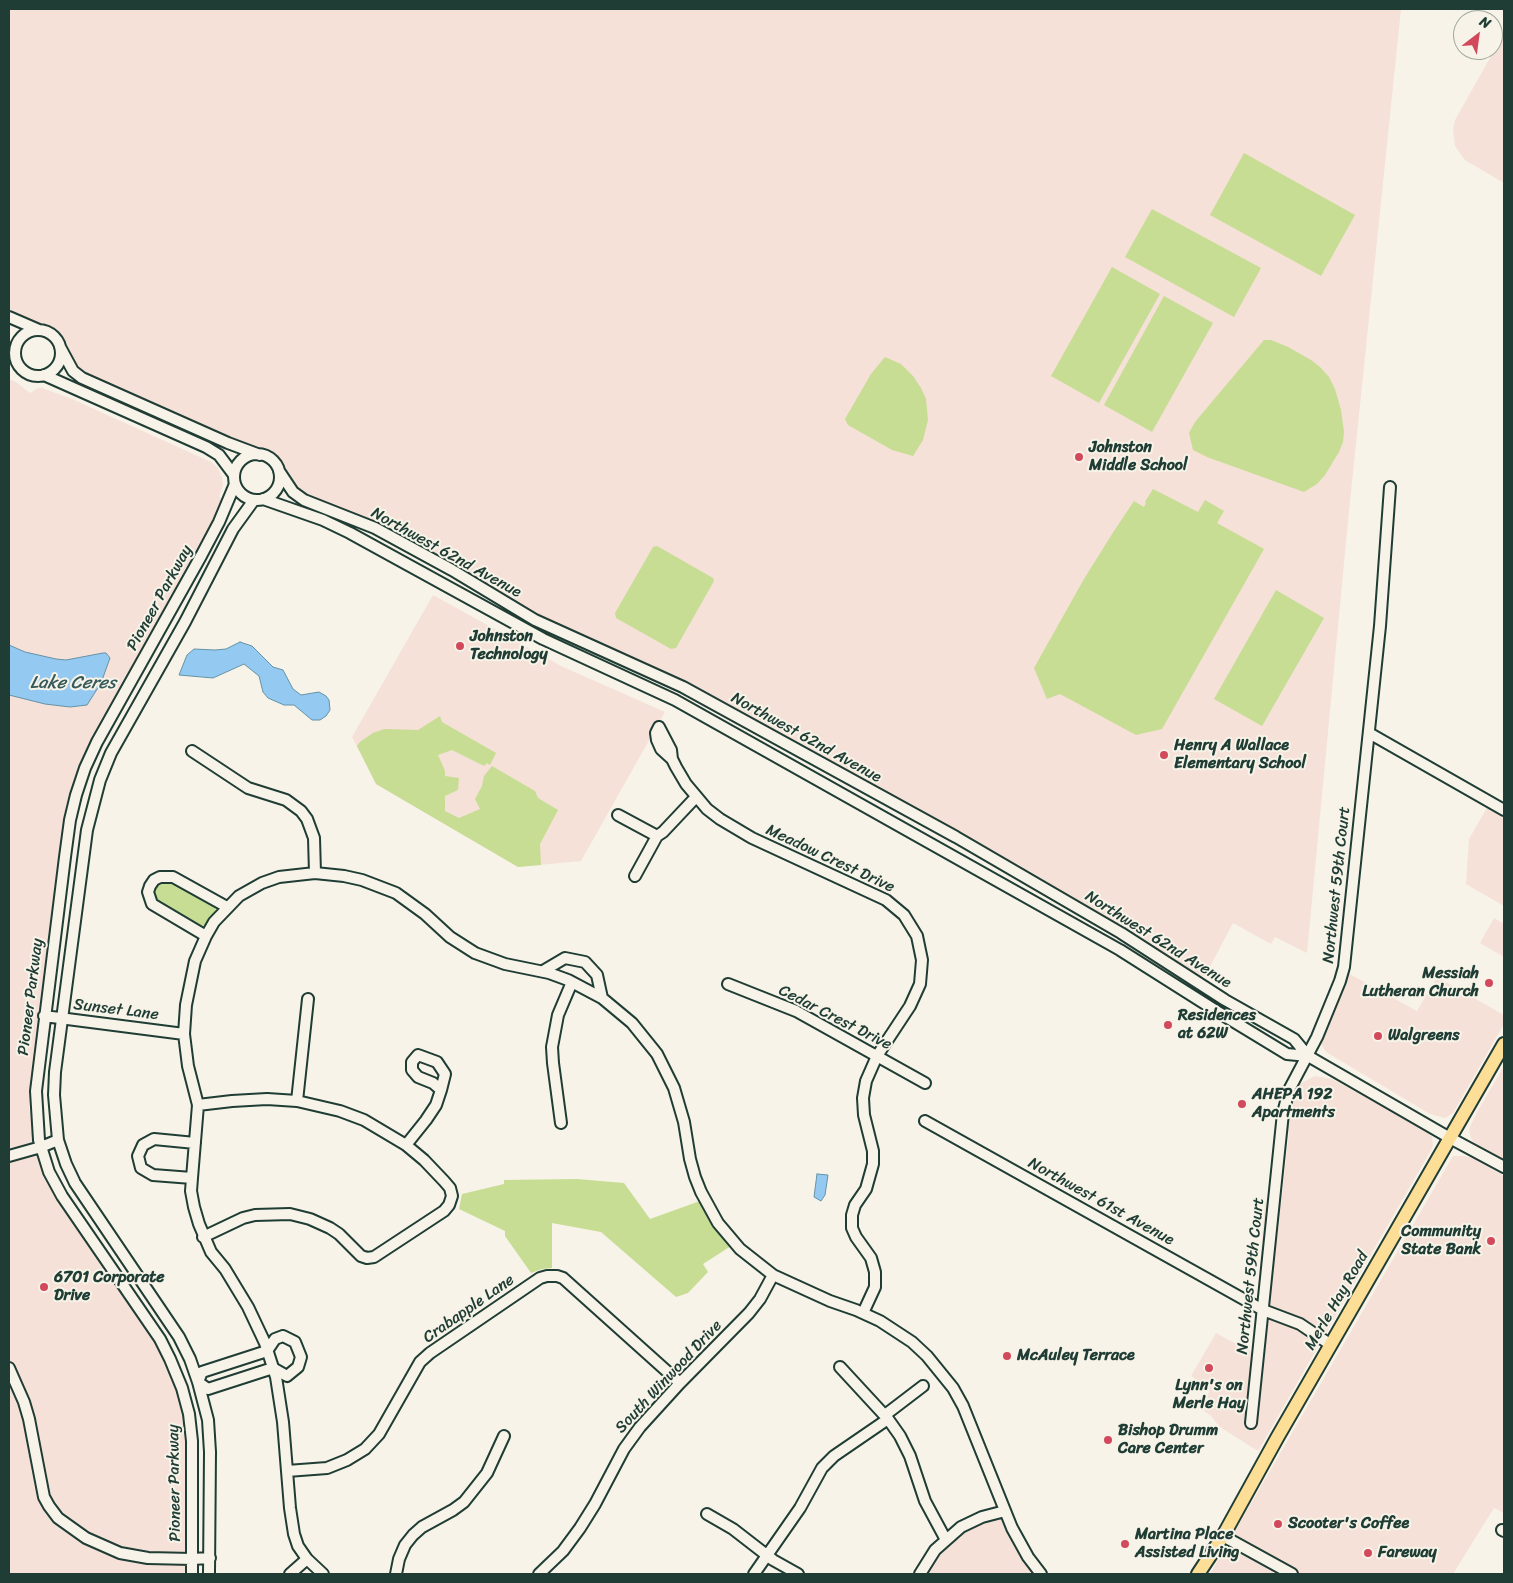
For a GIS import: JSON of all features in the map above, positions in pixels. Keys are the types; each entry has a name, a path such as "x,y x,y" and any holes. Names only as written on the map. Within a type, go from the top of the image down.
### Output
{"main road":[{"name":"Merle Hay Road","path":"1198,1574 1222,1536 1504,1044"}],"street":[{"path":"9,317 49,333 56,339 70,367 82,378 228,443 268,458 275,463 279,471 280,480 277,489 271,496 259,500 246,498 239,492 235,479 219,455 206,447 44,375"},
{"path":"15,350 18,342 24,335 31,331 40,330"},
{"path":"9,340 15,350 16,359 20,367 27,373 35,376 44,375 52,371 58,364 60,347"},
{"path":"235,479 237,466 243,460 251,456 260,455"},
{"name":"Northwest 62nd Avenue","path":"279,471 293,492 304,500 375,528 452,570 535,620 683,687 960,840 1121,933 1225,1000 1294,1039 1308,1056 1504,1167"},
{"name":"Pioneer Parkway","path":"192,1574 192,1441 189,1414 182,1388 160,1339 62,1196 49,1172 41,1148 37,1123 36,1091 70,820 76,795 85,768 97,742 206,548 219,522 235,479"},
{"name":"Northwest 59th Court","path":"1251,1423 1283,1113 1290,1090 1299,1069 1308,1056 1340,981 1344,967 1380,626 1390,487"},
{"name":"Pioneer Parkway","path":"209,1574 210,1452 208,1420 198,1382 190,1360 178,1337 75,1183 58,1140 54,1095 62,1018 87,830 100,780 111,753 186,622 234,529 259,500"},
{"name":"Northwest 62nd Avenue","path":"259,500 324,520 543,639 675,700 1120,950 1288,1054 1308,1056"},
{"path":"1369,733 1504,810"},
{"path":"192,751 248,788 286,800 301,811 308,819 314,838 315,873"},
{"name":"Meadow Crest Drive","path":"672,759 686,784 696,797 720,820 735,830 886,900 904,915 911,925 921,948 920,984 910,1006 877,1056 866,1081 863,1098 864,1115 873,1150 873,1164 871,1177 852,1215 852,1228 856,1237 872,1258 875,1272 875,1287 863,1313"},
{"path":"635,876 657,836 696,797"},
{"path":"618,815 657,836"},
{"path":"324,1574 307,1559 298,1546 291,1525 283,1422 274,1372 267,1351 248,1307 225,1269 211,1252 194,1207 191,1191 198,1105 188,1066 184,1034 186,1004 195,961 206,936 227,907 239,896 262,883 279,877 315,873 344,876 379,886 411,903 450,937 475,953 505,964 543,972 572,982 602,998 618,1010 645,1038 666,1070 680,1104 695,1177 709,1209 723,1230 740,1250 773,1275 830,1302 880,1321 912,1342 941,1371 963,1406 1019,1543 1041,1574"},
{"path":"206,936 152,904 148,892 154,880 160,876 173,877 227,907"},
{"path":"543,972 565,958 585,962 598,975 602,998"},
{"path":"562,1123 553,1068 552,1047 558,1015 572,982"},
{"name":"Cedar Crest Drive","path":"728,984 796,1011 925,1083"},
{"path":"297,1101 308,999"},
{"name":"Sunset Lane","path":"44,1016 184,1034"},
{"path":"406,1145 436,1105 441,1090"},
{"path":"198,1105 241,1100 297,1101 340,1111 364,1120 406,1145 444,1181 450,1188 452,1196 450,1205 444,1211 374,1258 361,1256 339,1234 330,1228 310,1219 290,1214 266,1214 243,1218 204,1236"},
{"name":"Northwest 61st Avenue","path":"925,1121 1263,1310 1300,1324 1331,1345"},
{"path":"9,1156 41,1148 58,1140"},
{"path":"192,1178 153,1175 145,1172 141,1168 138,1156 143,1145 154,1140 195,1143"},
{"name":"South Winwood Drive","path":"539,1574 563,1551 580,1528 624,1449 640,1427 749,1313 760,1299 773,1275"},
{"name":"Crabapple Lane","path":"287,1471 327,1468 347,1460 364,1449 379,1434 420,1362 430,1353 540,1278 547,1276 564,1278 680,1383"},
{"path":"182,1388 198,1382 202,1372 267,1351 275,1338 284,1336 295,1342 301,1357 298,1367 287,1376 274,1372 208,1389 198,1382"},
{"path":"840,1367 886,1417 900,1436 925,1501 946,1540"},
{"path":"9,1368 27,1410 44,1497 54,1514 86,1538 120,1553 148,1558 210,1558"},
{"path":"754,1574 800,1508 822,1468 834,1456 923,1386"},
{"path":"396,1574 399,1559 405,1545 422,1527 464,1502 487,1472 504,1436"},
{"path":"920,1574 935,1550 961,1527 982,1517 1005,1511"},
{"path":"707,1514 733,1529 767,1555 798,1574"},
{"path":"1222,1536 1292,1574"},
{"path":"290,1574 307,1559"}],"shaded area":[{"path":"9,9 1401,9 1348,521 1307,953 1275,937 1271,944 1233,923 1205,976 1192,979 1121,933 683,687 535,620 535,614 461,571 365,519 303,494 296,489 286,474 281,461 274,454 231,439 83,373 76,368 61,336 56,331 9,313"},
{"path":"1504,33 1504,183 1465,160 1455,146 1453,130 1455,120 1489,60 1503,60"},
{"path":"9,379 30,393 38,388 42,388 72,399 211,462 218,468 222,477 223,485 219,497 228,500 85,768 53,910 29,1108 42,1161 65,1208 162,1349 183,1400 189,1444 188,1574 9,1574"},
{"path":"433,595 561,666 665,712 581,861 518,867 376,784 352,737"},
{"path":"1488,806 1504,816 1504,906 1466,884 1469,839"},
{"path":"1494,918 1504,924 1504,957 1480,943"},
{"path":"1346,972 1417,1011 1437,977 1504,1015 1504,1024 1453,1113 1445,1118 1430,1114 1326,1052 1321,1044 1321,1036"},
{"path":"1504,1066 1504,1160 1474,1143 1469,1129"},
{"path":"1315,1076 1332,1079 1427,1131 1432,1137 1433,1145 1258,1451 1220,1427 1204,1411 1210,1388 1191,1376 1216,1333 1253,1353 1265,1203 1281,1204 1289,1133 1286,1132 1286,1124 1297,1086"},
{"path":"1453,1156 1465,1156 1475,1159 1504,1176 1504,1513 1494,1508 1453,1574 1292,1574 1277,1566 1272,1574 1210,1574"},
{"path":"1005,1511 1041,1574 920,1574 946,1540"}],"green space":[{"path":"1244,153 1355,215 1321,276 1210,215"},
{"path":"1152,209 1261,268 1234,317 1125,257"},
{"path":"1112,267 1160,294 1099,403 1051,376"},
{"path":"1164,296 1213,323 1152,432 1104,405"},
{"path":"1264,340 1271,340 1288,347 1320,367 1329,377 1335,389 1341,410 1344,432 1339,452 1325,475 1317,484 1304,492 1207,457 1193,450 1189,433 1195,422"},
{"path":"885,357 901,364 913,376 926,399 928,420 923,440 913,456 892,450 848,425 845,419 871,374"},
{"path":"1153,489 1198,512 1205,500 1224,511 1217,523 1264,549 1162,729 1136,735 1060,694 1047,699 1034,668 1084,579 1114,531 1134,501 1144,507"},
{"path":"657,546 713,578 714,581 676,648 671,649 616,618 615,613 653,547"},
{"path":"1276,590 1324,618 1262,726 1214,699"},
{"path":"440,716 442,722 496,753 490,765 487,763 484,766 452,750 438,755 445,771 445,776 459,778 458,790 445,796 445,811 459,818 480,809 475,799 482,786 484,776 492,766 535,791 538,798 558,810 540,844 541,865 518,867 376,784 357,746 361,741 373,733 384,729 418,730"},
{"path":"166,879 215,905 216,912 206,925 200,926 156,901 152,892 155,884"},
{"path":"577,1179 624,1183 650,1219 700,1201 714,1225 731,1246 703,1264 708,1272 688,1293 676,1297 601,1232 552,1223 552,1268 531,1273 505,1236 505,1231 459,1209 462,1194 504,1184 504,1180"}],"water":[{"path":"240,642 252,646 273,667 283,670 293,689 301,695 319,692 326,696 329,700 330,710 326,716 320,720 312,720 294,705 284,705 268,698 263,692 259,676 244,664 213,678 179,675 187,655 194,649 226,649"},
{"name":"Lake Ceres","path":"9,645 25,652 56,659 66,660 103,653 106,653 110,658 101,683 87,705 70,707 45,704 9,695"},
{"path":"817,1174 828,1175 825,1195 821,1201 814,1197"}],"place":[{"name":"Johnston Middle School","path":"1079,457"},
{"name":"Johnston Technology","path":"460,646"},
{"name":"Henry A Wallace Elementary School","path":"1164,755"},
{"name":"Messiah Lutheran Church","path":"1489,983"},
{"name":"Residences at 62W","path":"1168,1025"},
{"name":"Walgreens","path":"1378,1036"},
{"name":"AHEPA 192 Apartments","path":"1242,1104"},
{"name":"Community State Bank","path":"1491,1241"},
{"name":"6701 Corporate Drive","path":"44,1287"},
{"name":"McAuley Terrace","path":"1007,1356"},
{"name":"Lynn's on Merle Hay","path":"1209,1368"},
{"name":"Bishop Drumm Care Center","path":"1108,1440"},
{"name":"Scooter's Coffee","path":"1278,1524"},
{"name":"Martina Place Assisted Living","path":"1125,1544"},
{"name":"Fareway","path":"1368,1553"}]}
